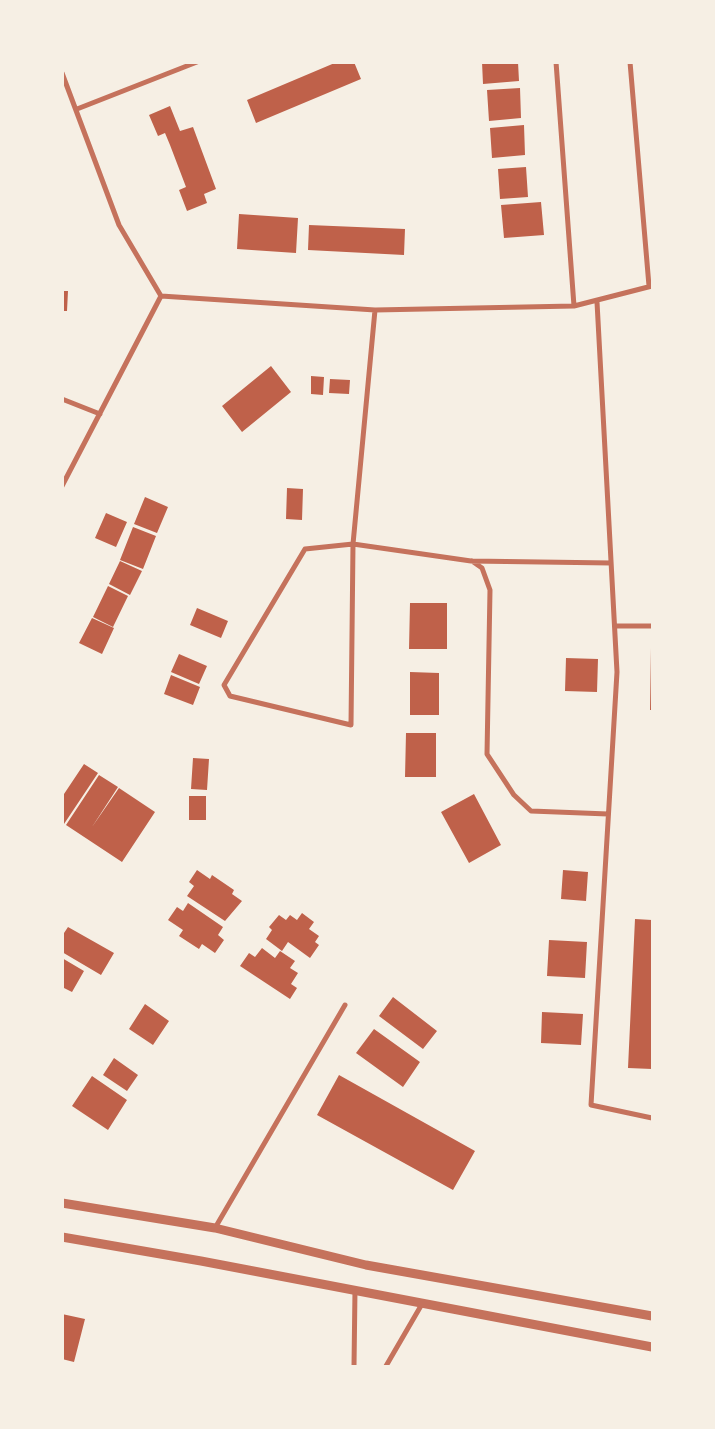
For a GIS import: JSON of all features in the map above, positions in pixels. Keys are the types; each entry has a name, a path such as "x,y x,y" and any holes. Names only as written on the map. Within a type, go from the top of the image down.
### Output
{"street":[{"path":"77,109 197,62"},
{"path":"556,62 574,306"},
{"path":"161,296 374,310 574,306 597,302 651,286 630,62"},
{"path":"62,72 119,225 161,296"},
{"path":"62,486 161,296"},
{"path":"597,302 617,672 590,1105 652,1118"},
{"path":"374,310 353,544 351,725 230,696 224,685 305,549 353,544 471,561 611,564"},
{"path":"62,399 100,414"},
{"path":"471,561 482,568 490,590 487,754 514,795 531,811 608,814"},
{"path":"615,626 652,626"},
{"path":"215,1228 345,1005"},
{"path":"62,1203 215,1228 366,1266 652,1316"},
{"path":"62,1238 355,1290 652,1347"},
{"path":"354,1366 355,1290"},
{"path":"386,1366 422,1304"}],"building":[{"path":"337,62 354,62 361,79 256,123 247,100"},
{"path":"482,62 518,62 519,81 483,84"},
{"path":"520,88 521,118 489,121 487,90"},
{"path":"170,106 180,131 193,127 216,189 204,194 207,203 187,211 179,190 186,187 170,145 165,133 158,136 149,115"},
{"path":"524,125 525,155 492,158 490,128"},
{"path":"526,167 528,197 500,199 498,169"},
{"path":"541,202 544,235 504,238 501,205"},
{"path":"239,214 298,218 296,253 237,249"},
{"path":"309,225 405,229 404,255 308,250"},
{"path":"62,291 68,291 67,311 62,311"},
{"path":"271,366 291,392 242,432 222,406"},
{"path":"311,376 324,377 323,395 311,394"},
{"path":"330,379 350,380 349,394 329,393"},
{"path":"287,488 303,489 302,520 286,519"},
{"path":"145,497 168,507 157,533 134,524"},
{"path":"106,513 127,522 116,547 95,538"},
{"path":"133,527 156,536 143,569 120,560"},
{"path":"120,561 142,571 130,595 109,584"},
{"path":"108,586 128,596 113,627 93,617"},
{"path":"410,603 447,603 447,649 409,649"},
{"path":"197,608 228,621 221,638 190,625"},
{"path":"92,618 114,628 102,654 79,643"},
{"path":"651,648 652,710 650,710"},
{"path":"179,654 207,666 199,684 171,672"},
{"path":"566,658 598,659 597,692 565,691"},
{"path":"410,672 439,673 439,715 410,715"},
{"path":"171,675 200,687 193,705 164,694"},
{"path":"406,733 436,733 436,777 405,777"},
{"path":"193,758 209,759 207,790 191,789"},
{"path":"84,764 98,773 62,827 62,797"},
{"path":"99,775 118,787 92,827 119,788 155,812 122,862 66,825"},
{"path":"474,794 501,845 469,863 441,812"},
{"path":"189,796 206,796 206,820 189,820"},
{"path":"197,870 210,879 212,875 234,890 232,894 242,901 225,921 187,896 194,886 189,882"},
{"path":"563,870 588,872 586,901 561,899"},
{"path":"188,903 223,927 218,935 224,940 215,953 202,944 199,949 179,936 183,930 168,920 177,907 183,911"},
{"path":"302,913 314,922 309,929 319,936 315,942 319,945 310,958 288,942 282,951 266,939 272,930 269,927 279,915 286,920 290,915 297,920"},
{"path":"635,919 652,920 652,1069 628,1068"},
{"path":"68,927 114,953 101,975 62,952 62,936"},
{"path":"549,940 587,942 585,978 547,976"},
{"path":"262,948 275,958 280,951 295,961 290,968 298,973 291,984 297,988 290,999 240,966 249,953 255,957"},
{"path":"62,958 84,971 72,992 62,987"},
{"path":"393,997 437,1031 423,1049 379,1016"},
{"path":"145,1004 169,1021 153,1045 129,1029"},
{"path":"542,1012 583,1014 581,1045 541,1043"},
{"path":"374,1029 420,1062 403,1087 356,1053"},
{"path":"114,1058 138,1075 127,1091 103,1075"},
{"path":"339,1075 475,1151 453,1190 317,1115"},
{"path":"92,1076 127,1100 108,1130 72,1106"},
{"path":"62,1314 85,1319 74,1362 62,1359"}]}
